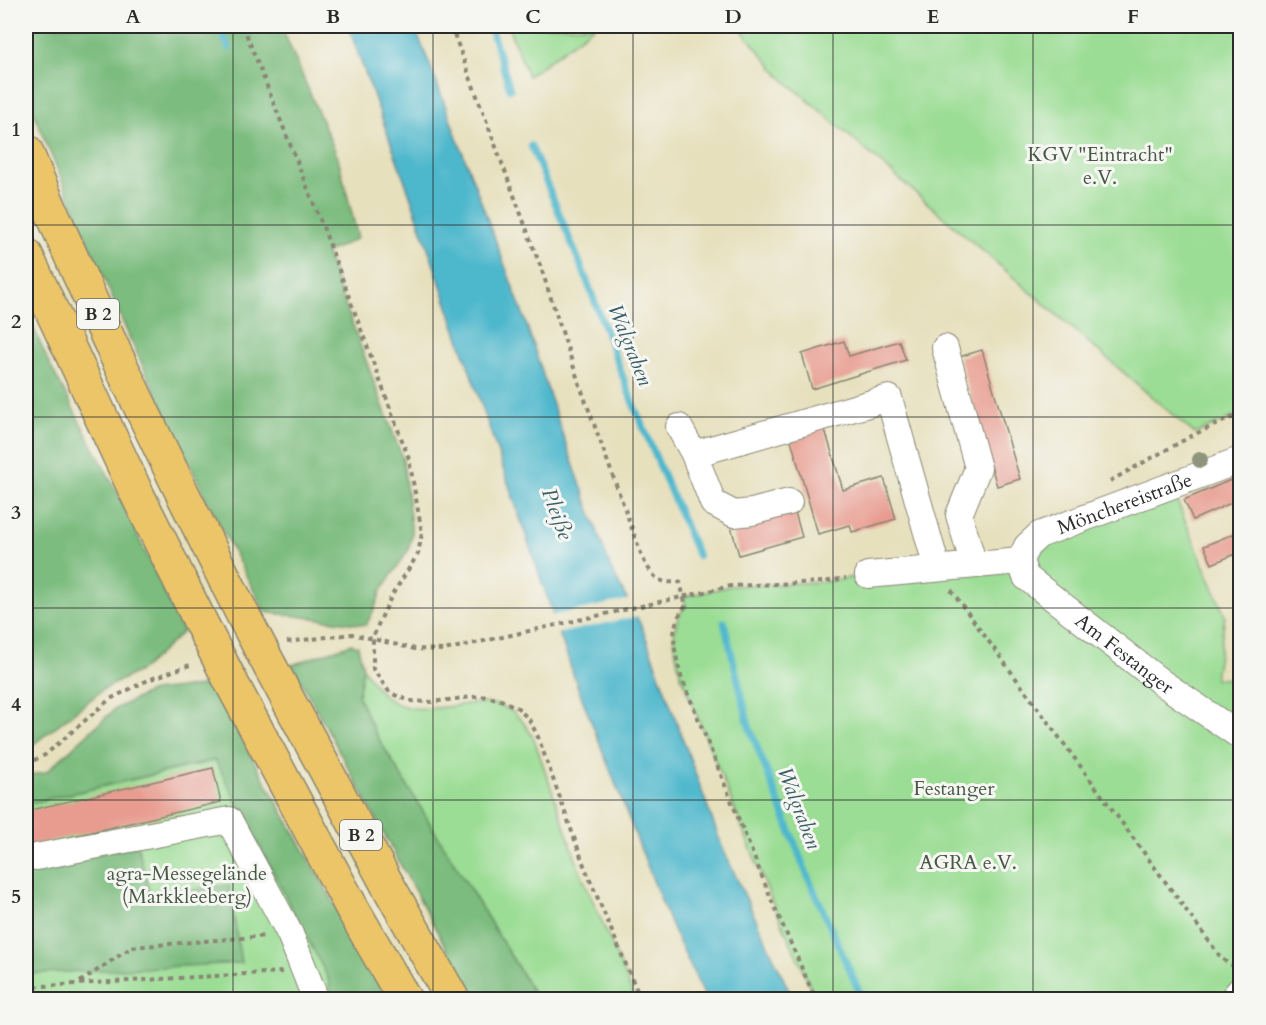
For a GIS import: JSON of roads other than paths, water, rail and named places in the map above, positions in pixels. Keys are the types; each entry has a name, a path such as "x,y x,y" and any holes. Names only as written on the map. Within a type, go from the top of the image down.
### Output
{"highway":[{"name":"B 2","path":"26,151 164,455 244,616 386,882 453,999"},
{"name":"B 2","path":"26,255 136,492 203,627 352,908 405,999"}],"street":[{"path":"945,348 978,468 959,515 974,565"},
{"path":"694,454 889,398 937,568"},
{"path":"679,427 694,454 713,503 734,514 752,512 789,502"},
{"name":"Mönchereistraße","path":"1020,561 1027,546 1039,535 1240,460"},
{"path":"868,575 1020,561"},
{"name":"Am Festanger","path":"1020,561 1026,577 1161,682 1240,736"},
{"path":"36,857 229,820 290,934 316,999"},
{"path":"1232,999 1240,990"}],"water":[{"name":"Pleiße","path":"348,26 414,26 523,314 561,430 611,569 642,627 723,849 793,999 706,999 669,921 578,688 410,195"}],"waterway":[{"path":"218,26 229,48"},
{"name":"Walgraben","path":"490,26 510,89"},
{"name":"Walgraben","path":"531,146 584,273 632,401 698,556"},
{"name":"Walgraben","path":"724,622 749,726 808,877 863,1000"}],"park label":[{"name":"KGV \"Eintracht\" e.V.","path":"1100,166"},
{"name":"Festanger","path":"954,788"},
{"name":"AGRA e.V.","path":"968,862"},
{"name":"agra-Messegelände (Markkleeberg)","path":"187,884"}]}
